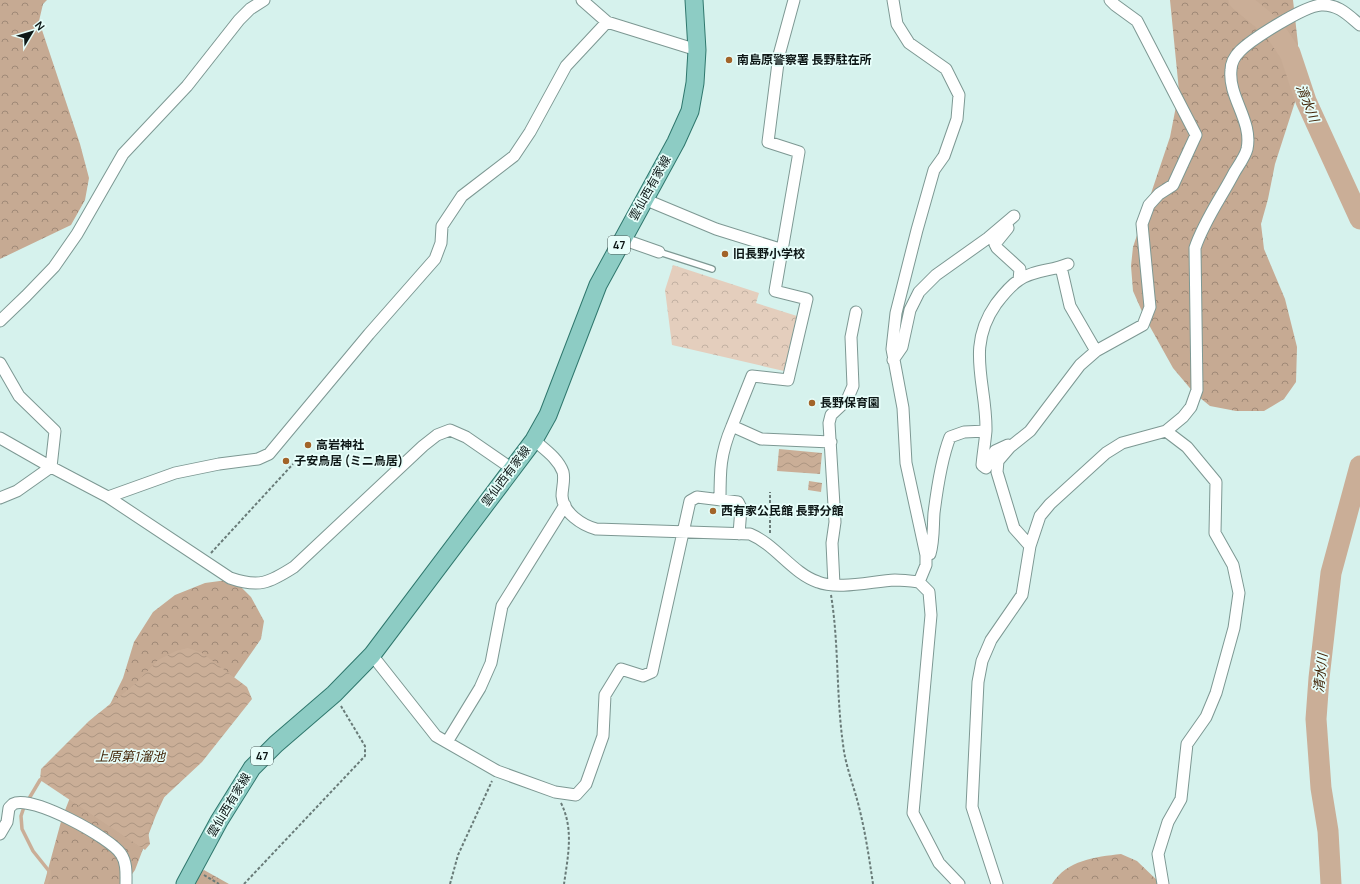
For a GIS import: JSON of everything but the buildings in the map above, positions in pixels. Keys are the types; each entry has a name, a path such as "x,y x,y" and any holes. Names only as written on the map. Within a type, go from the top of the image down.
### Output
{"main road":[{"name":"雲仙西有家線","path":"185,884 219,820 252,768 276,744 334,694 372,655 511,468 534,440 548,414 598,285 676,142 690,111 695,83 697,50 694,0"}],"street":[{"path":"0,321 54,266 77,234 123,154 187,86 239,20 250,9 264,0"},
{"path":"582,0 607,22 697,50"},
{"path":"720,500 720,460 724,443 752,376 788,380 807,299 775,291 799,152 768,142 779,55 794,0"},
{"path":"892,0 897,24 909,43 946,69 959,95 957,119 944,156 934,170 896,313 892,349 903,408 906,463 926,555 926,565 919,582"},
{"path":"1030,546 1014,528 997,472 998,460 1010,447 1030,430 1080,365 1096,352 1143,325 1150,306 1142,224 1149,205 1159,194 1173,185 1196,135 1136,21 1110,0"},
{"path":"997,884 972,807 978,682 982,661 991,640 1022,595 1030,546 1040,516 1050,504 1106,453 1122,443 1166,431 1183,417 1190,407 1197,390 1195,248 1202,228 1247,150 1247,130 1232,82 1231,70 1233,61 1240,51 1254,40 1310,8 1320,5 1339,8 1360,25"},
{"path":"108,497 175,473 219,464 258,459 269,454 434,259 441,243 442,226 462,196 514,156 530,132 566,66 607,22"},
{"path":"644,199 716,229 783,250"},
{"path":"893,360 902,347 910,310 919,292 936,275 1010,219 1008,228 995,244 997,248 1020,269 1019,280"},
{"path":"622,239 659,252"},
{"path":"1010,447 1008,445 995,451 986,468 982,465 986,431 979,365 980,339 986,318 1001,298 1019,280 1035,272 1065,265 1070,306 1096,352"},
{"path":"832,584 832,543 835,522 829,423 831,415 847,400 853,386 851,337 856,312"},
{"path":"0,363 19,396 55,432 51,468"},
{"path":"732,426 761,439 831,442"},
{"path":"0,438 51,468 108,497 230,578 246,584 261,584 275,579 294,567 423,446 437,435 450,430 466,437 511,468"},
{"path":"926,555 930,554 934,540 934,514 946,448 950,437 964,432 986,431"},
{"path":"1163,884 1158,854 1168,822 1181,799 1187,744 1206,717 1216,693 1234,628 1239,593 1233,565 1215,533 1216,482 1187,447 1166,431"},
{"path":"534,440 555,458 562,471 564,479 562,497 565,505 575,518 584,525 596,529 750,534 760,538 805,575 818,583 832,584 896,580 919,582 929,592 931,615 914,813 939,863 959,884"},
{"path":"0,498 17,490 51,468"},
{"path":"372,655 436,736 497,771 555,792 576,795 586,784 603,736 605,695 621,669 643,676 652,672 678,554 685,531 690,501 697,497 735,500 740,505 739,534"},
{"path":"447,742 480,688 491,663 502,606 565,505"},
{"path":"0,834 7,822 9,808 17,801 26,802 60,813 113,845 121,853 125,862 126,884"}],"lane":[{"path":"659,252 712,269"}],"path":[{"path":"204,561 293,464"},
{"path":"770,492 770,546"},
{"path":"832,584 836,630 837,684 843,746 864,832 873,884"},
{"path":"244,884 365,756 365,746 334,694"},
{"path":"450,884 458,855 497,771"},
{"path":"555,792 565,812 570,842 564,884"}],"green space":[{"path":"0,0 47,0 43,4 39,21 80,144 89,178 85,200 71,225 0,259"},
{"path":"1170,0 1293,0 1298,44 1295,102 1275,164 1261,224 1264,249 1285,299 1297,347 1296,382 1284,399 1264,411 1236,411 1210,406 1194,393 1173,368 1144,316 1133,291 1131,266 1133,247 1170,137 1179,91"},
{"path":"673,265 759,293 756,303 797,316 784,371 672,345 665,290"},
{"path":"227,580 240,586 251,597 264,621 261,639 191,739 156,815 135,870 125,884 44,884 62,818 93,739 123,678 134,642 153,612 175,595 205,583"},
{"path":"1121,854 1137,861 1161,884 1052,884 1065,870 1082,861"},
{"path":"204,870 229,884 181,884"}],"water":[{"path":"779,449 822,453 820,474 777,471"},
{"path":"809,481 822,483 821,492 808,490"},
{"name":"上原第1溜池","path":"188,648 202,653 247,687 252,699 202,762 158,803 148,831 150,844 145,850 40,780 41,769 89,721 135,684 158,660 176,651"}],"waterway":[{"name":"清水川","path":"1239,0 1273,28 1290,53 1306,101 1360,219"},
{"name":"清水川","path":"1331,884 1328,831 1321,788 1316,719 1319,678 1331,573 1360,466"},
{"path":"43,778 40,780 24,807 21,816 22,829 33,851 49,871 49,877 46,884"}],"place":[{"name":"南島原警察署 長野駐在所","path":"729,60"},
{"name":"旧長野小学校","path":"725,254"},
{"name":"長野保育園","path":"812,403"},
{"name":"高岩神社","path":"308,445"},
{"name":"子安鳥居 (ミニ鳥居)","path":"286,461"},
{"name":"西有家公民館 長野分館","path":"713,511"}]}
